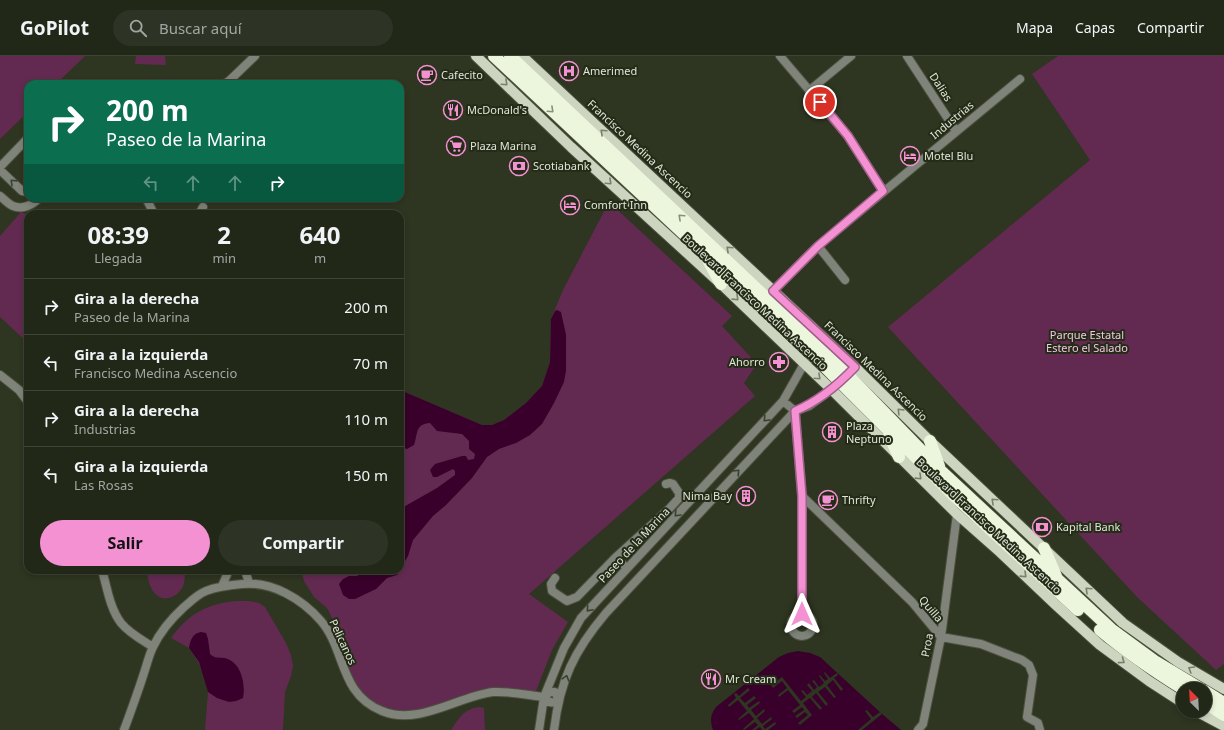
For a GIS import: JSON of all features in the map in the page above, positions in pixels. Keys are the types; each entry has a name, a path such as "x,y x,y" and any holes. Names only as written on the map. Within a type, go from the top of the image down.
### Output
{"highway":[{"name":"Francisco Medina Ascencio","path":"504,58 703,252 817,353"},
{"name":"Francisco Medina Ascencio","path":"504,58 941,471 1111,629 1156,662 1189,682"},
{"path":"703,252 721,284"},
{"name":"Francisco Medina Ascencio","path":"844,379 886,428 954,496 1026,563 1113,641 1176,684"},
{"path":"886,428 899,457"},
{"path":"930,441 941,471"},
{"path":"1044,548 1058,580"},
{"path":"1000,552 1026,563"},
{"path":"1212,695 1224,702"},
{"path":"1212,707 1224,715"}],"main road":[{"name":"Boulevard Francisco Medina Ascencio","path":"476,56 571,147 721,284 817,353"},
{"name":"Francisco Medina Ascencio","path":"522,56 773,291 817,353 844,379 930,441 1124,623 1178,662 1224,690"},
{"name":"Boulevard Francisco Medina Ascencio","path":"844,379 899,457 957,514 1100,645 1149,681 1176,698"},
{"path":"1209,718 1224,726"}],"street":[{"path":"230,80 255,56"},
{"path":"780,56 848,136 883,191"},
{"path":"810,90 851,56"},
{"name":"Dalias","path":"907,56 956,130"},
{"name":"Industrias","path":"773,291 818,246 956,130 1020,79"},
{"path":"24,142 0,168 24,191"},
{"path":"0,196 12,206 21,208 36,202"},
{"path":"818,246 845,280"},
{"name":"Paseo de la Marina","path":"539,730 544,697 564,648 581,618 783,401 817,353"},
{"path":"0,375 19,390 24,397"},
{"path":"554,730 559,700 568,672 578,650 592,629 632,584 795,411 809,406 844,379"},
{"path":"783,401 795,411 802,496 802,614"},
{"path":"556,578 551,584 552,591 567,601 577,597 679,498 679,493 676,487 670,483 666,484"},
{"name":"Quilla","path":"802,496 912,602 941,637 981,644 1022,660 1029,665 1033,675 1027,717 1038,723 1040,730"},
{"name":"Proa","path":"918,730 923,724 941,637 957,514"},
{"path":"616,558 643,573"},
{"path":"103,574 114,610 120,622 153,648"},
{"path":"222,586 227,574"},
{"path":"246,574 249,583"},
{"path":"621,575 632,584"},
{"name":"Pelicanos","path":"124,730 153,648 162,632 175,615 205,591 222,586 249,583 266,585 278,589 297,600 311,611 322,622 329,634 349,682 356,693 381,711 396,715 414,715 478,695 494,692 544,697 550,692 556,692 559,700"}],"green space":[{"path":"0,56 85,56 60,80 24,80 24,116 0,139"},
{"path":"136,56 165,56 166,65 135,64"},
{"name":"Parque Estatal Estero el Salado","path":"1058,56 1224,56 1224,664 1216,670 1137,597 888,327 1090,160 1032,74"},
{"path":"609,202 732,316 722,326 757,364 744,383 755,396 529,594 568,622 552,650 536,691 488,692 419,712 396,712 374,705 359,693 350,676 333,620 327,608 314,597 304,581 302,574 404,574 404,392 482,425 492,425 504,420 526,403 542,386 550,362 551,319 563,290"},
{"path":"21,212 24,213 24,339 0,317 0,236"},
{"path":"147,574 185,574 185,580 181,590 169,598 156,595 150,584"},
{"path":"235,601 259,603 265,607 286,643 291,655 293,666 285,692 283,730 205,730 208,692 204,675 189,648 171,638 184,623 199,612 225,602"},
{"path":"479,707 484,708 485,730 451,730 459,718 466,712"}],"shaded area":[{"path":"557,310 561,312 566,335 566,371 564,382 542,424 530,435 516,443 499,449 487,457 472,478 433,516 413,540 404,563 404,507 437,488 455,475 455,471 453,469 437,477 433,477 430,470 435,464 462,456 466,456 468,460 474,459 475,454 469,449 469,441 462,434 437,431 430,423 422,425 419,428 414,445 407,449 404,448 404,392 482,425 492,425 504,420 526,403 542,386 550,362 551,319 555,311"},
{"path":"360,574 398,574 387,578 376,589 355,599 349,599 343,595 339,584 343,579 349,576 357,576"},
{"path":"201,632 206,633 210,654 212,656 230,660 238,668 244,686 243,698 229,702 217,698 208,692 199,662 189,648 192,637"},
{"path":"798,651 810,653 820,657 901,730 713,730 711,718 716,707 779,657"}],"pier":[{"path":"825,672 830,678 837,673 838,675 834,678 843,689 841,691 833,680 827,685 836,697 834,698 825,687 818,692 828,704 826,706 816,693 812,697 822,708 820,710 810,698 803,703 812,715 800,725 798,723 808,715 805,712 797,718 795,716 804,710 802,707 794,713 792,711 800,705 788,690 779,697 778,695 787,688 782,681 773,688 771,685 782,677 801,701 806,697 801,691 803,690 807,695 812,691 807,685 809,683 814,690 817,687 812,681 814,680 819,687 824,683 819,676 820,675 825,681 828,679 824,673"},
{"path":"748,688 750,690 740,698 745,703 754,696 756,698 747,705 749,708 759,701 760,703 751,710 756,716 764,709 765,711 757,718 762,724 771,717 772,719 763,726 765,729 775,722 776,724 768,730 762,730 760,727 752,730 758,725 755,722 744,730 743,729 754,719 749,713 739,720 738,719 747,711 738,700 729,707 728,705 736,698 734,694 736,693 739,696"},
{"path":"867,710 873,717 880,712 882,714 862,730 858,730 871,719 865,711"}],"place":[{"name":"Amerimed","path":"569,71"},
{"name":"Cafecito","path":"427,75"},
{"name":"McDonald's","path":"453,110"},
{"name":"Plaza Marina","path":"456,146"},
{"name":"Motel Blu","path":"910,156"},
{"name":"Scotiabank","path":"519,166"},
{"name":"Comfort Inn","path":"570,205"},
{"name":"Ahorro","path":"779,362"},
{"name":"Plaza Neptuno","path":"832,432"},
{"name":"Nima Bay","path":"746,496"},
{"name":"Thrifty","path":"828,500"},
{"name":"Kapital Bank","path":"1042,527"},
{"name":"Mr Cream","path":"711,679"}],"route":[{"path":"802,614 802,496 795,411 809,406 832,390 855,367 773,291 818,246 883,191 848,136 820,102"}]}
